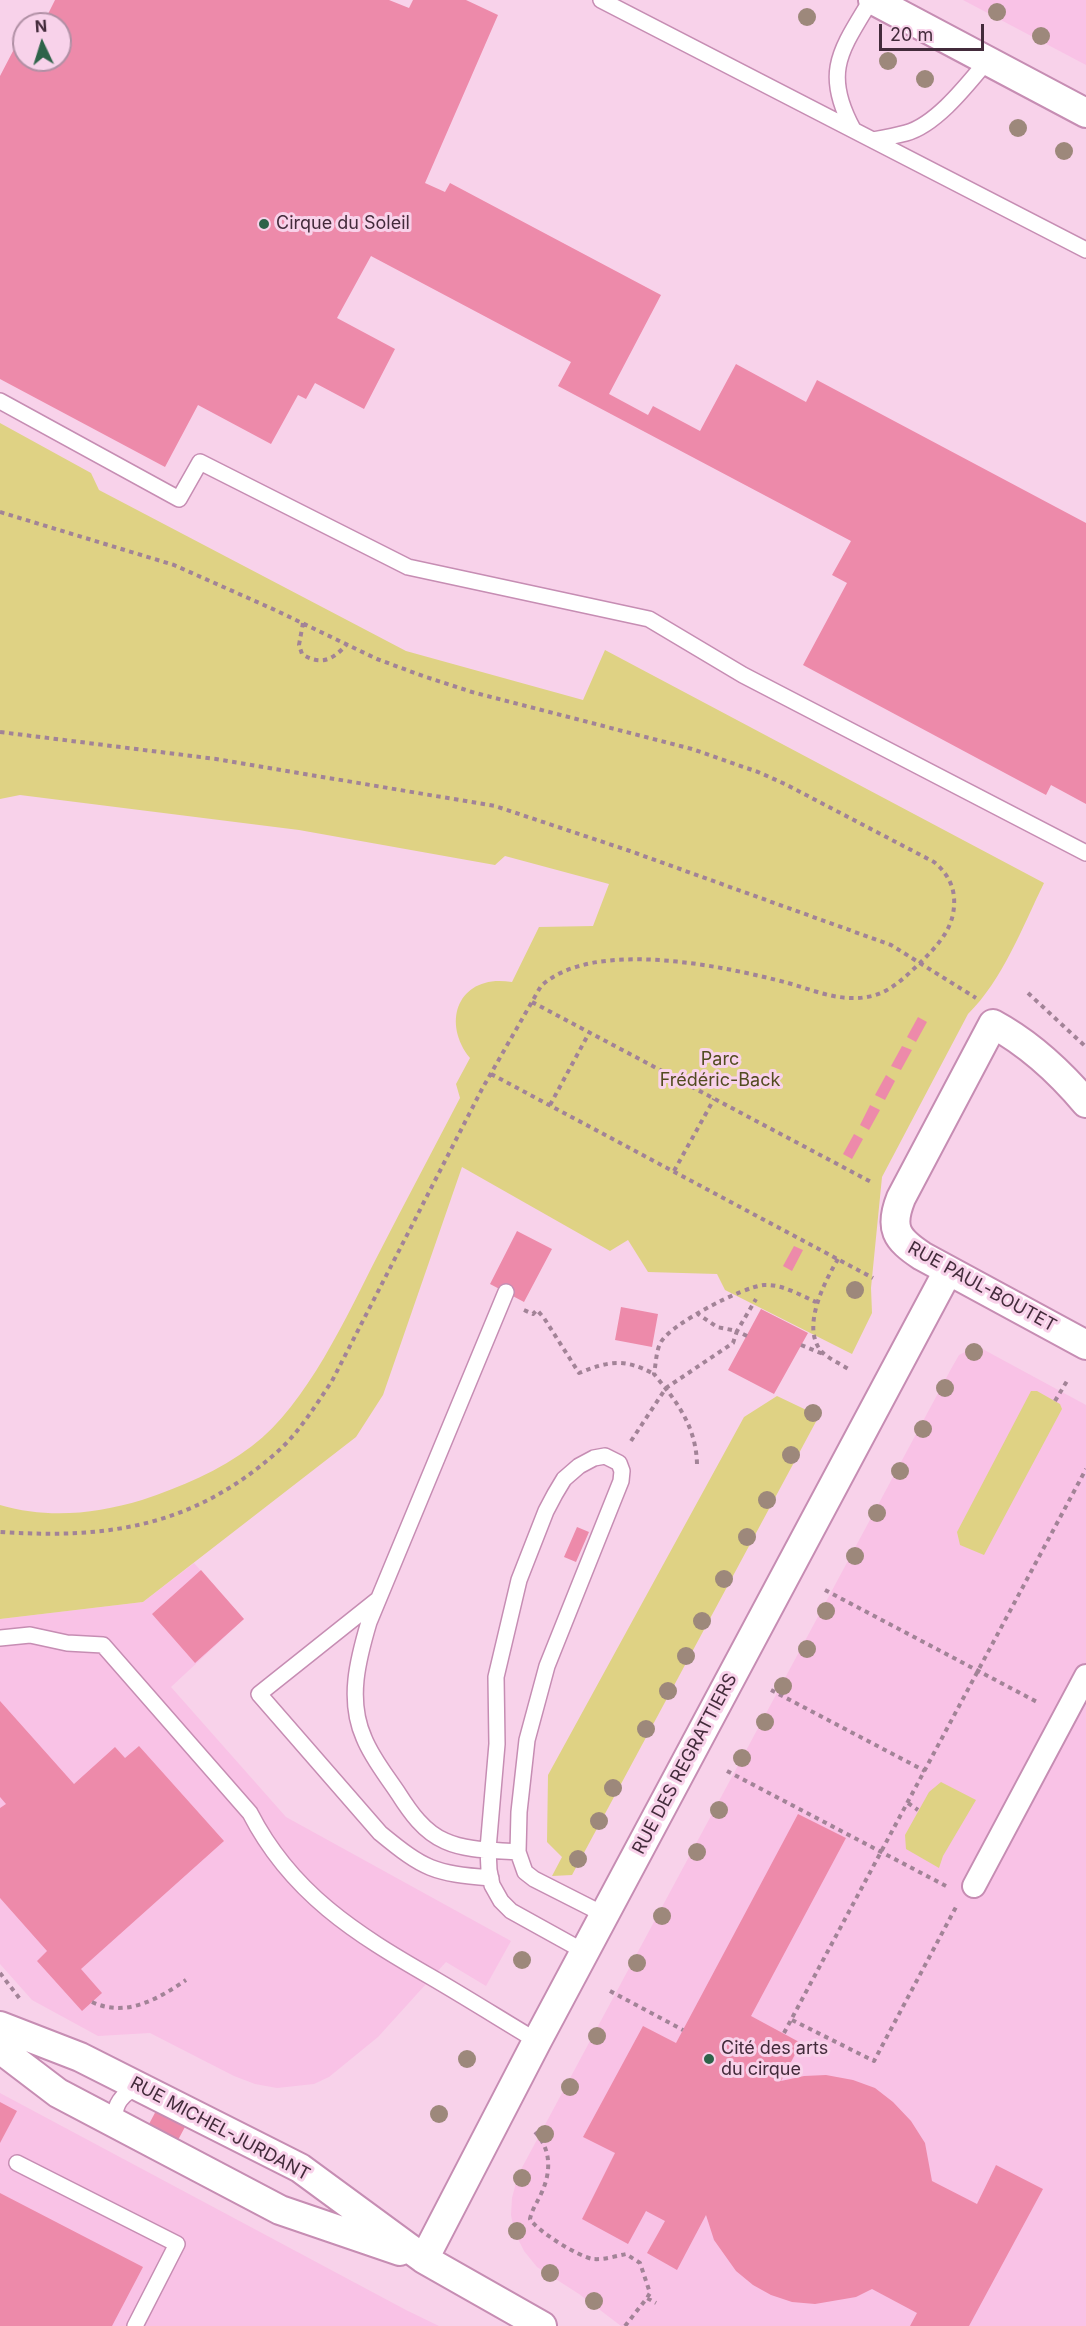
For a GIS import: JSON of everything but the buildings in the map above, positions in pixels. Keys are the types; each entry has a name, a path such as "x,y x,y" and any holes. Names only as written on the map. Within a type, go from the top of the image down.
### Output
{"street":[{"path":"872,0 1086,113"},
{"name":"RUE PAUL-BOUTET","path":"1086,1103 1040,1055 1015,1036 993,1024 895,1212 897,1235 903,1244 948,1271 1086,1345"},
{"name":"RUE DES REGRATTIERS","path":"424,2259 537,2041 948,1271"},
{"path":"963,1888 1086,1676"},
{"name":"RUE MICHEL-JURDANT","path":"0,2026 80,2057 300,2168 424,2259 542,2326"},
{"name":"RUE MICHEL-JURDANT","path":"0,2049 58,2093 280,2210 424,2259"}],"lane":[{"path":"601,0 1086,250"},
{"path":"853,129 842,109 836,87 837,64 847,40 872,0"},
{"path":"873,140 908,133 935,117 961,92 987,61"},
{"path":"0,401 179,499 200,462 408,567 649,619 743,675 1086,852"},
{"path":"506,1292 377,1600 358,1659 356,1713 363,1738 420,1823 444,1841 458,1845 518,1852"},
{"path":"585,1952 511,1911 501,1901 492,1885 489,1849 497,1743 496,1677 519,1580 546,1511 564,1479 579,1466 594,1458 605,1456 618,1463 622,1471 621,1481 547,1666 534,1709 527,1740 519,1812 518,1852 525,1872 534,1879 605,1915"},
{"path":"377,1600 259,1694 380,1833 402,1851 436,1871 491,1878"},
{"path":"0,1638 30,1635 66,1643 103,1645 250,1813 261,1835 303,1888 359,1934 537,2041"},
{"path":"116,2124 114,2116 118,2103 128,2092 140,2087"},
{"path":"17,2163 177,2244 135,2326"}],"path":[{"path":"0,512 174,565 377,659 452,686 670,743 758,772 804,793 934,862 950,878 954,910 952,921 944,935 921,962 885,992 851,999 827,996 787,983 700,964 615,960 580,965 552,976 541,986 491,1074 332,1382 303,1424 277,1452 241,1479 200,1505 156,1521 123,1529 85,1534 44,1535 0,1532"},
{"path":"303,623 299,645 302,654 310,659 329,660 347,644"},
{"path":"0,732 216,759 495,806 630,851 891,945 977,998"},
{"path":"1028,993 1086,1047"},
{"path":"532,1002 875,1185"},
{"path":"550,1105 589,1033"},
{"path":"491,1074 873,1278"},
{"path":"674,1171 714,1099"},
{"path":"824,1354 817,1346 815,1338 816,1302 838,1258"},
{"path":"654,1374 659,1344 666,1335 735,1293 765,1285 780,1287 816,1302"},
{"path":"618,1463 666,1388 733,1343 737,1331 756,1299"},
{"path":"533,1314 537,1311 544,1318 579,1373 604,1363 618,1361 637,1365 654,1374 666,1388 692,1430 697,1464"},
{"path":"698,1314 717,1327 737,1331 747,1336"},
{"path":"801,1345 824,1354 850,1370"},
{"path":"1055,1401 1067,1382"},
{"path":"784,2033 1086,1469"},
{"path":"825,1590 1064,1717"},
{"path":"771,1690 925,1771"},
{"path":"727,1771 882,1852 963,1888"},
{"path":"908,1803 918,1810"},
{"path":"792,2020 874,2061 957,1906"},
{"path":"92,2002 112,2007 140,2005 163,1996 186,1980"},
{"path":"610,1991 683,2030"},
{"path":"535,2132 544,2144 550,2170 540,2196 531,2210 530,2219 534,2226 542,2232 592,2259 626,2254 640,2264 650,2293 626,2326"},
{"path":"646,2298 656,2303"}],"shaded area":[{"path":"963,0 1086,0 1086,65"},
{"path":"977,1346 1086,1405 1086,2326 621,2326 579,2294 537,2267 524,2251 514,2231 511,2215 512,2198 518,2175 951,1369 959,1355"},
{"path":"194,1563 244,1619 171,1687 286,1817 511,1941 486,1986 446,1962 378,2037 329,2077 314,2084 277,2088 255,2084 234,2076 150,2033 98,2036 32,2000 0,1964 0,1619 143,1602"},
{"path":"0,2093 406,2310 439,2326 0,2326"}],"green space":[{"name":"Parc Frédéric-Back","path":"0,423 91,473 99,490 406,651 583,700 605,650 1044,883 1020,935 991,986 968,1014 882,1177 871,1288 872,1313 852,1354 725,1290 717,1274 648,1272 628,1240 610,1251 462,1167 383,1395 356,1437 143,1602 0,1619 0,1505 36,1512 71,1513 107,1509 142,1500 185,1484 226,1463 252,1446 291,1407 339,1331 460,1098 456,1084 470,1058 461,1043 457,1029 456,1015 460,1002 468,992 479,985 494,981 512,982 539,927 593,926 609,884 505,856 495,865 299,830 20,795 0,799"},
{"path":"1031,1391 1037,1391 1060,1404 1062,1409 984,1555 960,1545 957,1532"},
{"path":"777,1396 819,1416 572,1875 552,1876 562,1857 547,1842 548,1775 744,1417"},
{"path":"941,1782 976,1800 943,1856 939,1868 906,1849 905,1835 929,1792"}],"place":[{"name":"Cirque du Soleil","path":"264,224"},
{"name":"Cité des arts du cirque","path":"709,2059"}]}
